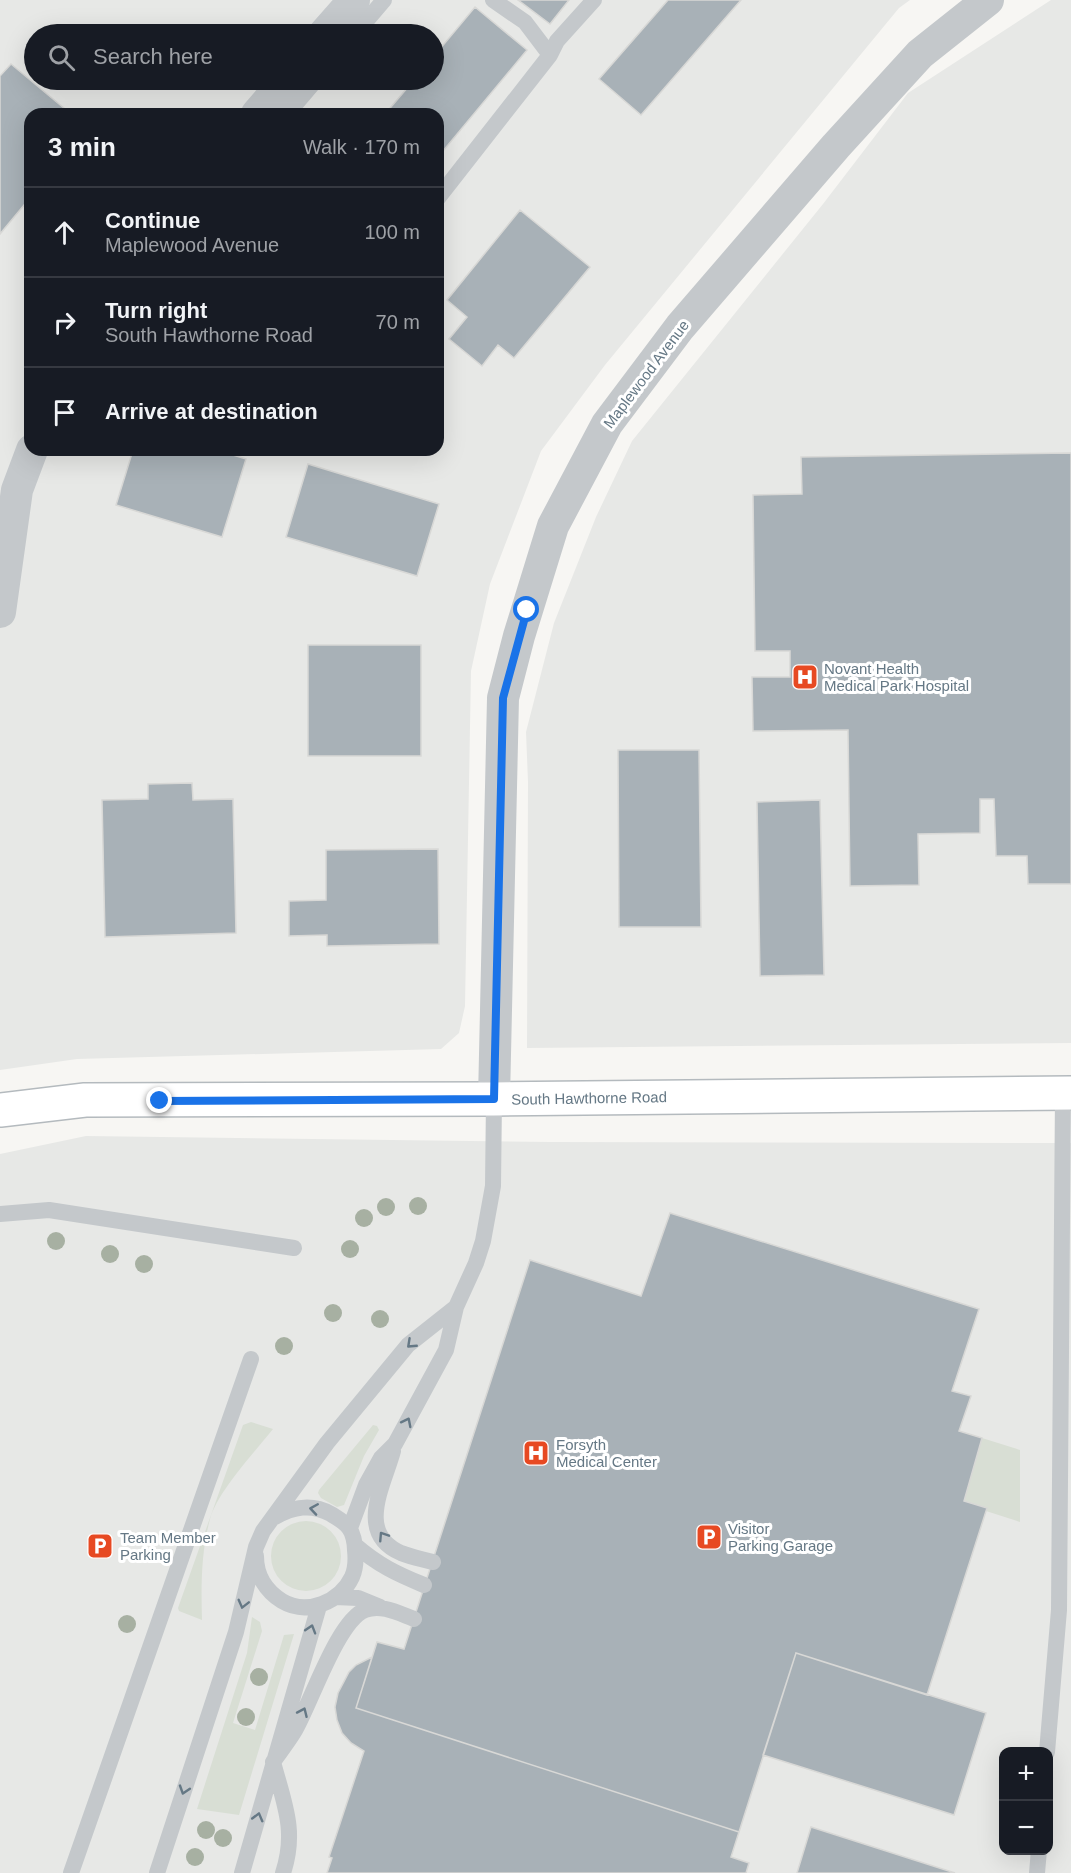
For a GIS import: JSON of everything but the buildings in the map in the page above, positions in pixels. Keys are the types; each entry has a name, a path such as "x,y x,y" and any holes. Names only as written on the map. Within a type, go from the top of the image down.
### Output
{"main road":[{"name":"South Hawthorne Road","path":"0,1110 85,1100 494,1099 1067,1093"}],"street":[{"path":"333,24 354,0"},
{"name":"Maplewood Avenue","path":"494,1099 503,698 519,636 553,526 607,424 680,327 836,146 920,54 988,0"},
{"path":"262,108 277,90"},
{"path":"0,612 17,490 30,456"}],"lane":[{"path":"364,24 384,0"},
{"path":"493,0 525,22 550,55"},
{"path":"444,190 550,55 557,41 594,0"},
{"path":"292,108 307,90"},
{"path":"1048,1747 1065,1615 1067,1093"},
{"path":"432,1562 402,1554 380,1536 375,1520 376,1505 395,1444 446,1350 456,1306 476,1263 483,1241 493,1186 494,1099"},
{"path":"0,1214 48,1210 294,1248"},
{"path":"157,1873 236,1632 256,1547 263,1531 314,1460 408,1345 456,1306"},
{"path":"71,1873 251,1359"},
{"path":"256,1547 256,1564 261,1581 272,1594 287,1603 304,1607 319,1606 335,1597 352,1576 356,1562 352,1537 366,1485 381,1458 395,1444"},
{"path":"274,1518 289,1509 307,1507 323,1510 338,1518 375,1562 392,1572 424,1585"},
{"path":"335,1597 358,1598 414,1619"},
{"path":"242,1873 319,1606"},
{"path":"273,1762 295,1731 318,1679 353,1619 364,1611 380,1607"},
{"path":"273,1762 291,1836 283,1873"},
{"path":"1037,1873 1039,1855"}],"shaded area":[{"path":"0,0 910,0 899,8 605,365 541,451 490,584 471,671 465,1006 459,1033 441,1049 77,1059 0,1070"},
{"name":"Novant Health Medical Park Hospital","path":"1051,0 1071,0 1071,1043 527,1048 528,782 526,732 554,623 596,517 632,441 823,204 908,93"},
{"name":"Forsyth Medical Center","path":"86,1136 550,1142 1071,1143 1071,1873 0,1873 0,1154"},
{"path":"251,1422 273,1429 228,1485 214,1508 203,1557 202,1620 179,1611 178,1608 243,1425"},
{"path":"373,1425 379,1430 364,1456 344,1505 337,1507 321,1498 319,1490"},
{"path":"982,1438 1020,1450 1020,1522 964,1501"},
{"path":"306,1521 325,1527 335,1537 341,1556 335,1575 325,1585 306,1591 287,1585 277,1575 271,1556 277,1537 287,1527"},
{"path":"252,1617 260,1622 262,1631 233,1723 255,1730 284,1635 294,1634 239,1815 197,1809 247,1653"}],"place":[{"name":"Novant Health Medical Park Hospital","path":"805,677"},
{"name":"Forsyth Medical Center","path":"536,1453"},
{"name":"Visitor Parking Garage","path":"709,1537"},
{"name":"Team Member Parking","path":"100,1546"}],"route":[{"path":"160,1101 494,1099 503,698 527,610"}]}
